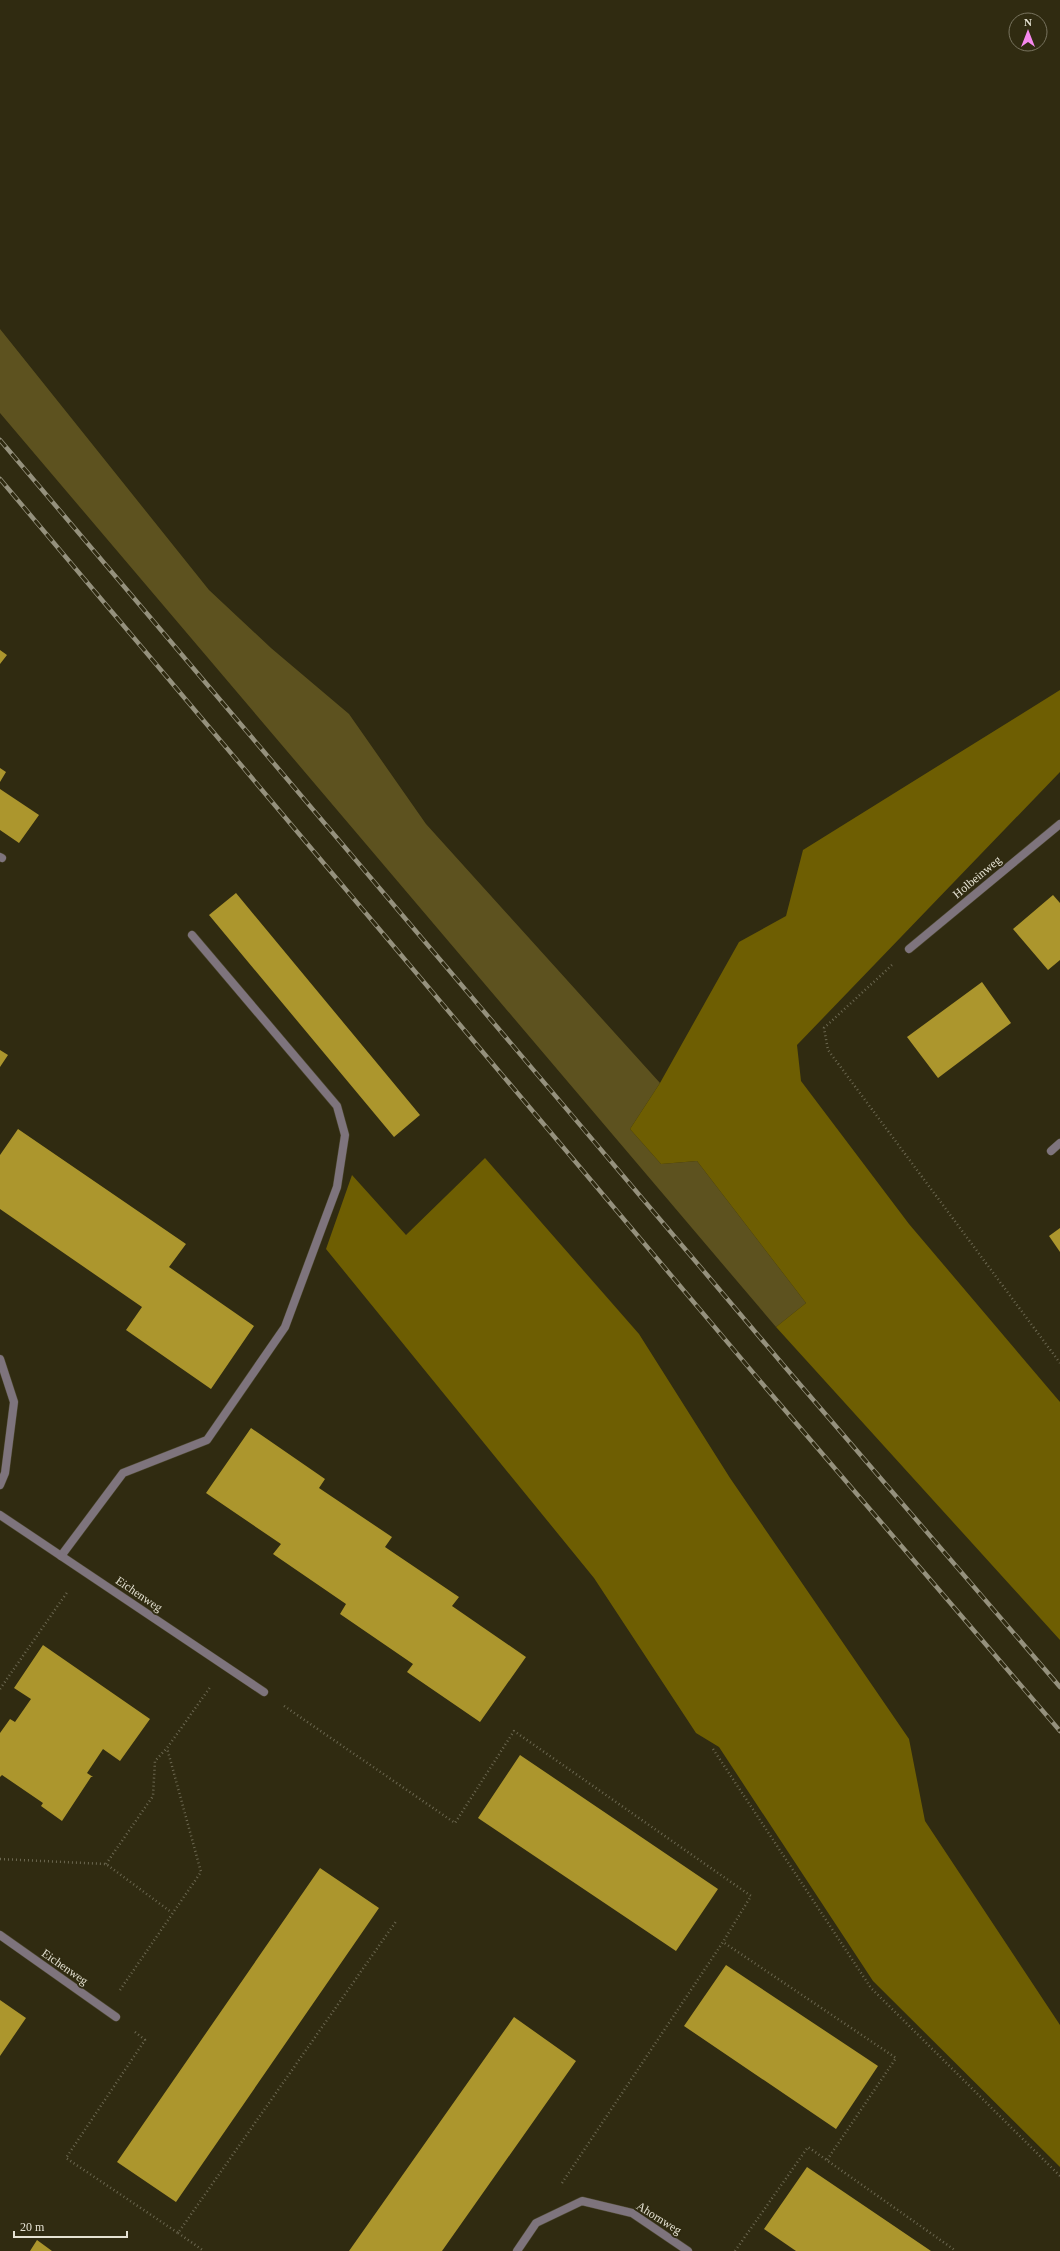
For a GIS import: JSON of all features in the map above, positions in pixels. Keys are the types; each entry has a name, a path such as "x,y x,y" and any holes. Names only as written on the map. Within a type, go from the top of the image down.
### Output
{"street":[{"name":"Holbeinweg","path":"909,949 1060,824"},
{"path":"61,1556 123,1473 207,1440 285,1327 337,1187 344,1135 337,1106 192,936"},
{"path":"1051,1151 1060,1143"},
{"path":"0,1359 14,1402 5,1473 0,1485"},
{"name":"Eichenweg","path":"0,1515 264,1692"},
{"name":"Eichenweg","path":"0,1936 116,2017"},
{"name":"Ahornweg","path":"536,2223 582,2201 632,2213 688,2251"},
{"path":"517,2251 536,2223"}],"path":[{"path":"909,949 824,1028 828,1050 1060,1363"},
{"path":"0,1688 83,1570"},
{"path":"106,1864 153,1796 155,1762 167,1748 225,1667"},
{"path":"264,1692 455,1823 514,1730 751,1896 723,1942 536,2223"},
{"path":"106,2010 171,1912 201,1872 167,1748"},
{"path":"713,1750 871,1988 1060,2176"},
{"path":"0,1859 106,1864 171,1912"},
{"path":"178,2234 397,1920"},
{"path":"723,1942 896,2058 827,2160"},
{"path":"116,2017 145,2040 66,2158 204,2251"},
{"path":"735,2251 808,2147 956,2251"}],"shaded area":[{"path":"0,329 209,590 271,648 349,714 426,824 660,1083 630,1129 661,1164 697,1161 806,1303 776,1327 0,413"},
{"path":"1060,690 1060,772 797,1045 801,1081 909,1224 1060,1402 1060,1640 776,1327 806,1303 697,1161 661,1164 630,1129 660,1083 739,942 786,916 803,850"},
{"path":"485,1158 639,1334 730,1478 909,1739 925,1821 1060,2025 1060,2167 873,1981 719,1747 696,1733 594,1578 326,1249 352,1175 406,1235"}],"building":[{"path":"0,650 7,655 0,664"},
{"path":"0,768 6,772 0,782"},
{"path":"0,789 39,815 19,843 0,830"},
{"path":"236,893 420,1115 394,1137 209,915"},
{"path":"1053,895 1060,903 1060,960 1048,970 1013,929"},
{"path":"982,982 1011,1023 938,1078 907,1037"},
{"path":"0,1050 8,1055 0,1067"},
{"path":"18,1129 186,1244 169,1267 254,1326 211,1389 126,1330 142,1307 0,1209 0,1155"},
{"path":"1060,1228 1060,1252 1049,1236"},
{"path":"251,1428 325,1479 319,1488 392,1537 385,1547 459,1597 452,1606 526,1657 480,1722 407,1672 413,1664 340,1614 346,1604 273,1554 281,1544 206,1493"},
{"path":"43,1645 150,1719 120,1761 103,1749 87,1773 93,1777 91,1777 62,1821 41,1806 43,1803 2,1775 0,1777 0,1733 10,1719 15,1722 31,1699 14,1688"},
{"path":"520,1755 718,1889 676,1951 478,1818"},
{"path":"320,1868 379,1908 176,2202 117,2162"},
{"path":"726,1965 878,2066 836,2129 684,2026"},
{"path":"0,2000 26,2018 0,2056"},
{"path":"514,2017 576,2061 442,2251 349,2251"},
{"path":"807,2167 931,2251 796,2251 764,2229"},
{"path":"37,2240 52,2251 30,2251"}],"railway":[{"path":"0,440 785,1367 1060,1687"},
{"path":"0,479 766,1388 1060,1731"}]}
